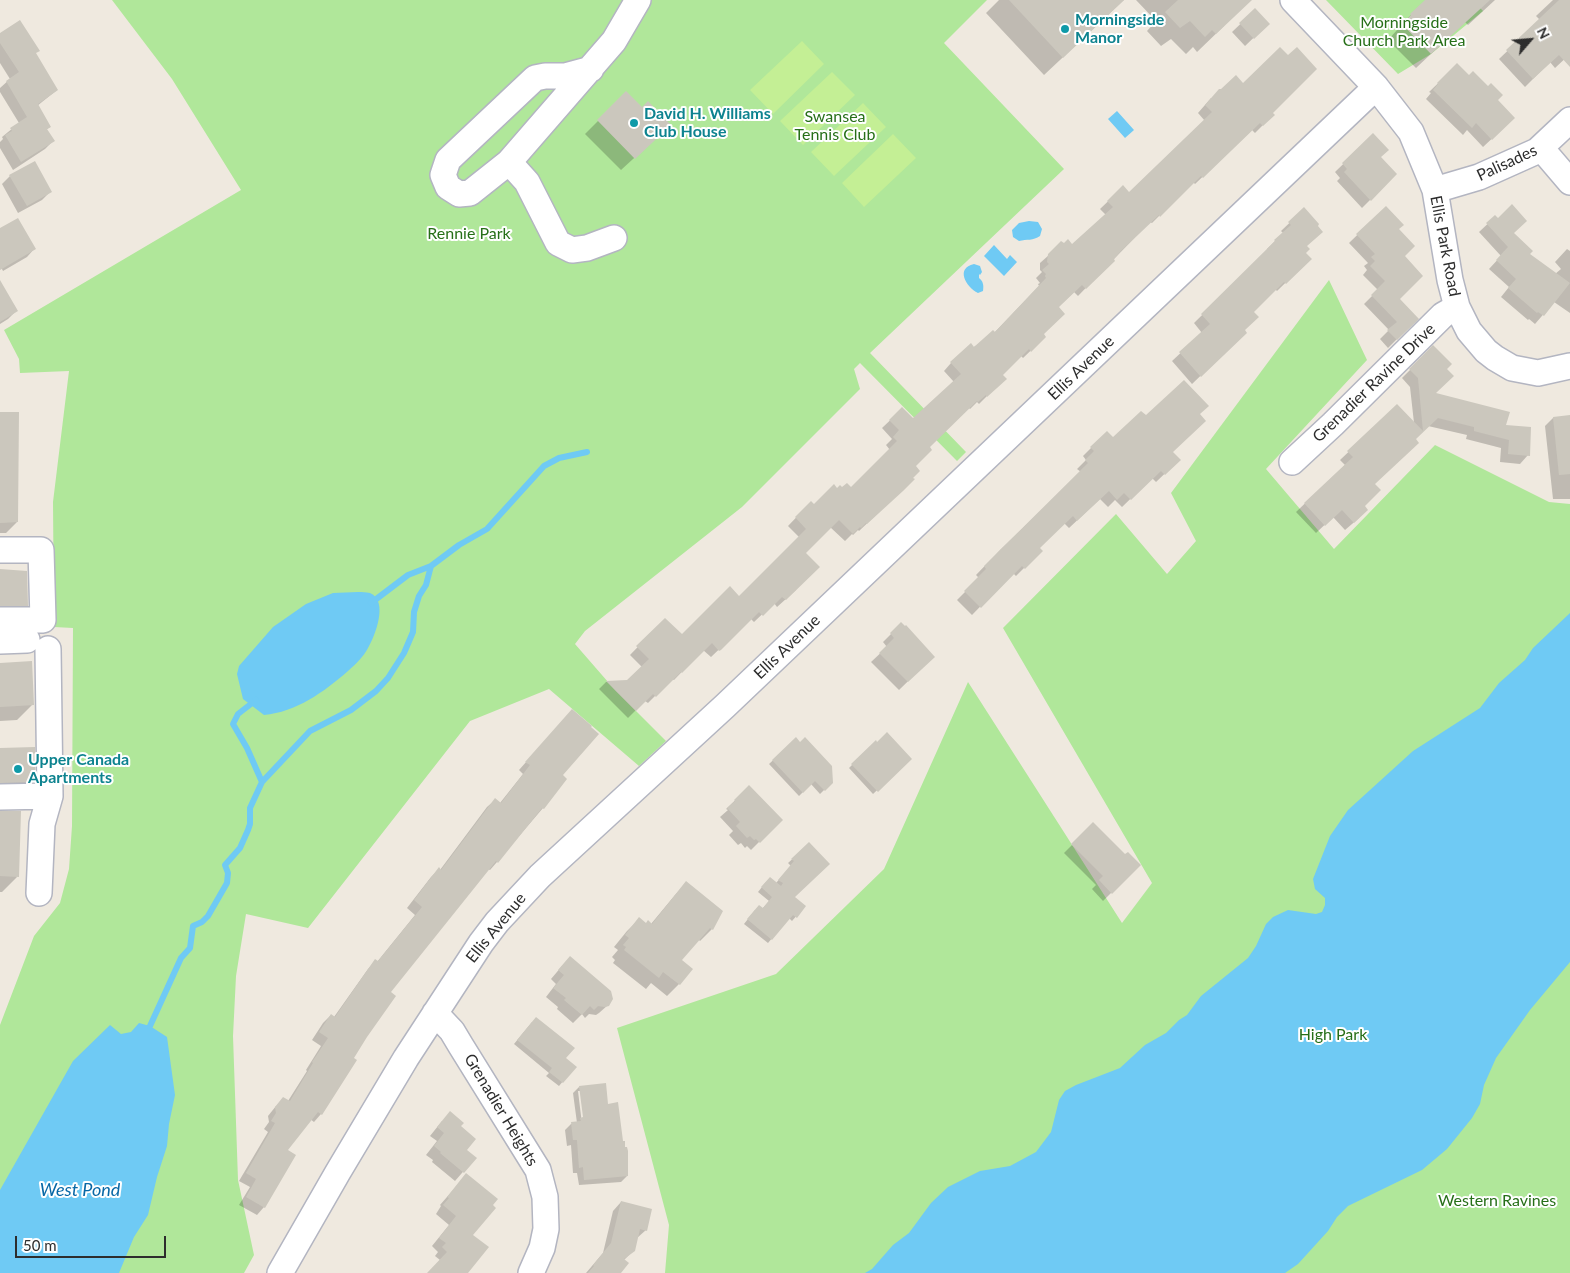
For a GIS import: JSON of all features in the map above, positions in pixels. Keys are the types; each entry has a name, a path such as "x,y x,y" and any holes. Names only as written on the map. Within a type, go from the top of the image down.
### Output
{"street":[{"path":"591,69 565,76 535,78 448,160 443,175 448,187 459,194 470,193 509,162 591,69 614,41 638,0"},
{"name":"Ellis Park Road","path":"1293,0 1376,87 1411,132 1435,190 1450,280 1457,307 1469,330 1486,351 1503,363 1525,371 1538,373 1570,366"},
{"name":"Ellis Avenue","path":"280,1273 338,1172 435,1013 492,929 540,876 725,706 1376,87"},
{"name":"Palisades","path":"1435,190 1479,176 1537,151 1570,120"},
{"path":"1541,148 1570,182"},
{"path":"509,162 526,182 558,243 572,250 587,248 614,238"},
{"name":"Grenadier Ravine Drive","path":"1292,462 1443,315 1457,307"},
{"path":"0,550 41,550 42,620 0,620"},
{"path":"0,641 38,644 50,796 42,824 39,893"},
{"path":"0,797 50,796"},
{"name":"Grenadier Heights","path":"435,1013 456,1038 538,1170 545,1198 546,1229 542,1248 531,1273"}],"green space":[{"name":"Rennie Park","path":"112,0 987,0 944,43 1064,169 870,353 966,452 957,461 860,363 854,369 860,389 742,507 585,631 575,644 615,690 666,741 639,766 549,689 470,721 308,928 246,914 236,976 233,1036 238,1180 254,1255 244,1273 0,1273 0,1025 34,936 60,903 69,869 72,826 73,628 54,627 53,502 69,371 20,373 19,359 4,330 241,190 172,79"},
{"name":"Morningside Church Park Area","path":"1326,0 1473,0 1483,11 1431,54 1398,74"},
{"path":"802,41 824,64 773,114 750,90"},
{"path":"832,72 855,95 803,145 780,121"},
{"path":"863,103 886,127 834,176 811,152"},
{"path":"893,134 916,158 864,207 842,183"},
{"name":"High Park","path":"1329,280 1367,360 1266,469 1334,549 1435,445 1549,502 1570,504 1570,1273 665,1273 669,1225 617,1028 776,974 884,869 968,682 1122,923 1152,883 1003,628 1116,514 1167,574 1196,541 1171,493"}],"water":[{"path":"1117,111 1134,130 1125,138 1108,119"},
{"path":"1038,222 1042,229 1040,236 1019,241 1013,237 1012,230 1019,223"},
{"path":"994,245 1007,259 1010,255 1017,262 1004,276 984,256"},
{"path":"974,264 980,266 982,272 979,274 979,278 983,283 983,291 978,293 964,278 965,269"},
{"path":"333,593 370,593 376,597 380,611 371,643 351,669 309,700 287,710 264,715 243,699 237,674 239,666 273,627 306,604"},
{"path":"1570,613 1570,962 1530,1010 1496,1058 1484,1085 1480,1104 1472,1118 1447,1149 1422,1170 1348,1206 1298,1264 1285,1273 865,1273 872,1269 893,1245 909,1233 931,1203 948,1187 980,1171 1010,1166 1036,1152 1051,1132 1059,1100 1065,1091 1120,1068 1145,1045 1166,1033 1187,1015 1201,996 1248,958 1266,924 1273,917 1288,910 1316,914 1322,912 1325,898 1315,889 1313,879 1330,836 1348,810 1413,751 1480,708 1499,683 1525,660 1533,648"},
{"name":"West Pond","path":"139,1023 150,1026 167,1037 175,1095 167,1146 148,1215 134,1237 119,1273 0,1273 0,1190 73,1061 110,1025 121,1034 131,1032"}],"building":[{"name":"Morningside Manor","path":"1009,0 1124,0 1063,58"},
{"path":"1178,0 1252,0 1216,34 1212,30 1205,37 1190,21 1180,28 1165,12"},
{"path":"1425,0 1490,0 1431,54 1402,24"},
{"path":"1559,0 1570,0 1570,67 1559,55 1533,79 1506,50"},
{"path":"1255,8 1270,24 1254,39 1239,23"},
{"path":"20,20 40,51 36,53 58,90 38,104 51,127 47,129 55,141 21,162 5,135 12,131 10,128 27,117 6,81 19,72 0,43 0,33"},
{"path":"1280,47 1288,55 1297,47 1317,69 1273,113 1275,115 1263,126 1260,123 1203,178 1201,176 1160,217 1159,215 1121,251 1114,259 1115,261 1086,289 1082,285 1059,307 1065,314 1044,334 1046,337 1031,352 1029,349 1003,375 1007,379 987,397 986,395 977,401 930,447 932,450 916,466 920,471 903,491 867,524 860,527 853,534 839,520 806,553 820,567 786,600 782,597 763,616 759,612 721,650 719,651 712,643 656,697 653,694 636,711 606,681 627,680 649,659 636,646 665,618 682,634 730,586 739,596 806,529 795,517 811,501 814,504 834,484 837,488 847,483 851,487 897,441 893,437 899,430 889,420 902,407 913,418 961,374 950,362 971,343 974,347 993,330 995,332 1046,278 1046,274 1042,270 1049,264 1047,262 1048,254 1061,241 1064,243 1068,239 1072,244 1113,207 1107,201 1123,185 1129,192 1212,112 1205,105 1219,89 1236,75 1243,83"},
{"path":"1457,63 1469,75 1473,71 1488,86 1491,83 1503,95 1498,100 1515,118 1492,140 1476,123 1472,128 1433,90 1437,83"},
{"name":"David H. Williams Club House","path":"626,91 642,107 648,101 671,125 635,159 597,120"},
{"path":"1373,133 1389,150 1381,157 1397,174 1371,201 1344,172 1347,169 1342,163"},
{"path":"35,161 52,192 27,206 9,175"},
{"path":"1512,204 1527,221 1514,233 1533,251 1530,254 1570,283 1544,316 1537,313 1508,288 1516,279 1496,260 1508,247 1486,223 1495,215 1498,218"},
{"path":"1386,206 1404,225 1399,229 1415,246 1405,256 1423,276 1400,299 1419,319 1397,340 1387,330 1397,322 1371,295 1385,281 1370,266 1375,261 1371,257 1375,254 1356,234"},
{"path":"1304,207 1319,224 1318,226 1323,232 1307,246 1310,249 1306,253 1312,259 1286,284 1284,282 1254,312 1259,317 1245,330 1247,333 1201,377 1179,352 1210,324 1201,314 1291,225 1288,222"},
{"path":"18,218 36,249 0,270 0,228"},
{"path":"0,280 18,311 0,322"},
{"path":"1433,345 1452,364 1447,369 1454,376 1436,393 1510,412 1506,425 1531,427 1530,456 1508,454 1509,440 1474,431 1474,427 1438,418 1416,439 1419,443 1375,484 1381,490 1365,506 1368,510 1354,523 1342,510 1325,526 1304,503 1353,457 1347,451 1397,404 1423,431 1418,378 1409,369"},
{"path":"1184,380 1209,406 1200,414 1206,421 1173,452 1181,460 1165,475 1161,471 1131,500 1124,493 1117,500 1109,491 1077,521 1073,516 1040,548 1043,551 1025,569 1022,566 981,608 964,591 986,569 984,566 1088,463 1085,460 1094,451 1090,447 1107,431 1113,437 1141,411 1146,415"},
{"path":"0,412 19,412 18,522 0,523"},
{"path":"1570,415 1570,474 1559,475 1553,417"},
{"path":"0,569 27,571 28,606 0,606"},
{"path":"901,622 935,657 908,682 879,653 894,638 890,633"},
{"name":"Upper Canada Apartments","path":"32,661 34,705 0,707 0,663"},
{"path":"572,709 599,734 563,775 567,779 544,809 542,808 498,863 496,861 391,992 396,996 367,1037 354,1058 357,1060 322,1115 318,1112 288,1150 296,1155 265,1208 246,1197 256,1179 246,1173 275,1123 271,1121 276,1113 275,1107 283,1097 290,1101 313,1063 328,1038 319,1032 331,1014 335,1017 375,959 378,961 422,907 414,900 439,867 441,870 495,798 501,803 530,765 525,762"},
{"path":"887,732 912,759 878,792 851,764"},
{"path":"796,737 800,742 805,737 832,766 833,783 825,791 815,781 803,793 772,760"},
{"name":"Upper Canada Apartments","path":"35,747 35,782 0,783 0,748"},
{"path":"749,785 783,820 760,843 750,836 747,838 736,826 740,822 727,808"},
{"path":"0,811 21,811 19,877 0,876"},
{"path":"1093,822 1125,854 1128,852 1141,865 1112,894 1099,880 1103,876 1071,844"},
{"path":"809,842 830,864 795,897 806,906 797,918 793,915 772,940 747,919 759,905 763,908 772,897 761,887 770,877 781,886 783,883 778,880 794,861 791,859"},
{"path":"686,881 723,911 713,930 710,928 682,960 693,969 680,985 663,972 659,978 624,950 626,947 623,945 629,938 625,935 639,917 646,923 648,920 652,924"},
{"path":"570,956 611,991 613,999 609,1006 598,1006 594,1010 590,1006 582,1015 564,1000 566,998 553,988 564,975 558,970"},
{"path":"536,1017 575,1048 566,1058 577,1067 563,1083 549,1072 552,1068 517,1040"},
{"path":"606,1083 608,1104 618,1102 623,1141 625,1141 625,1147 627,1147 628,1151 628,1176 584,1180 583,1167 579,1168 577,1140 573,1140 571,1122 581,1121 580,1118 583,1117 579,1086"},
{"path":"450,1111 464,1123 461,1126 476,1139 467,1150 477,1158 464,1173 434,1146 444,1133 437,1127"},
{"path":"466,1173 498,1199 493,1205 496,1208 473,1235 489,1247 468,1273 427,1273 447,1252 442,1247 446,1243 439,1238 456,1216 443,1205"},
{"path":"621,1201 652,1209 647,1231 640,1229 635,1251 624,1259 629,1263 621,1273 588,1273 611,1243"}],"waterway":[{"path":"371,603 408,575 431,566 459,545 487,529 544,466 559,458 587,452"},
{"path":"150,1026 181,958 190,948 193,926 202,922 208,916 227,883 228,873 225,865 240,848 250,824 250,808 262,782 310,731 351,710 376,691 388,678 404,653 413,632 414,612 419,596 426,585 431,566"},
{"path":"256,700 238,714 233,724 247,748 262,782"}],"place":[{"name":"Morningside Manor","path":"1065,29"},
{"name":"David H. Williams Club House","path":"634,123"},
{"name":"Upper Canada Apartments","path":"18,769"}],"park label":[{"name":"Swansea Tennis Club","path":"835,126"},
{"name":"Western Ravines","path":"1497,1201"}]}
